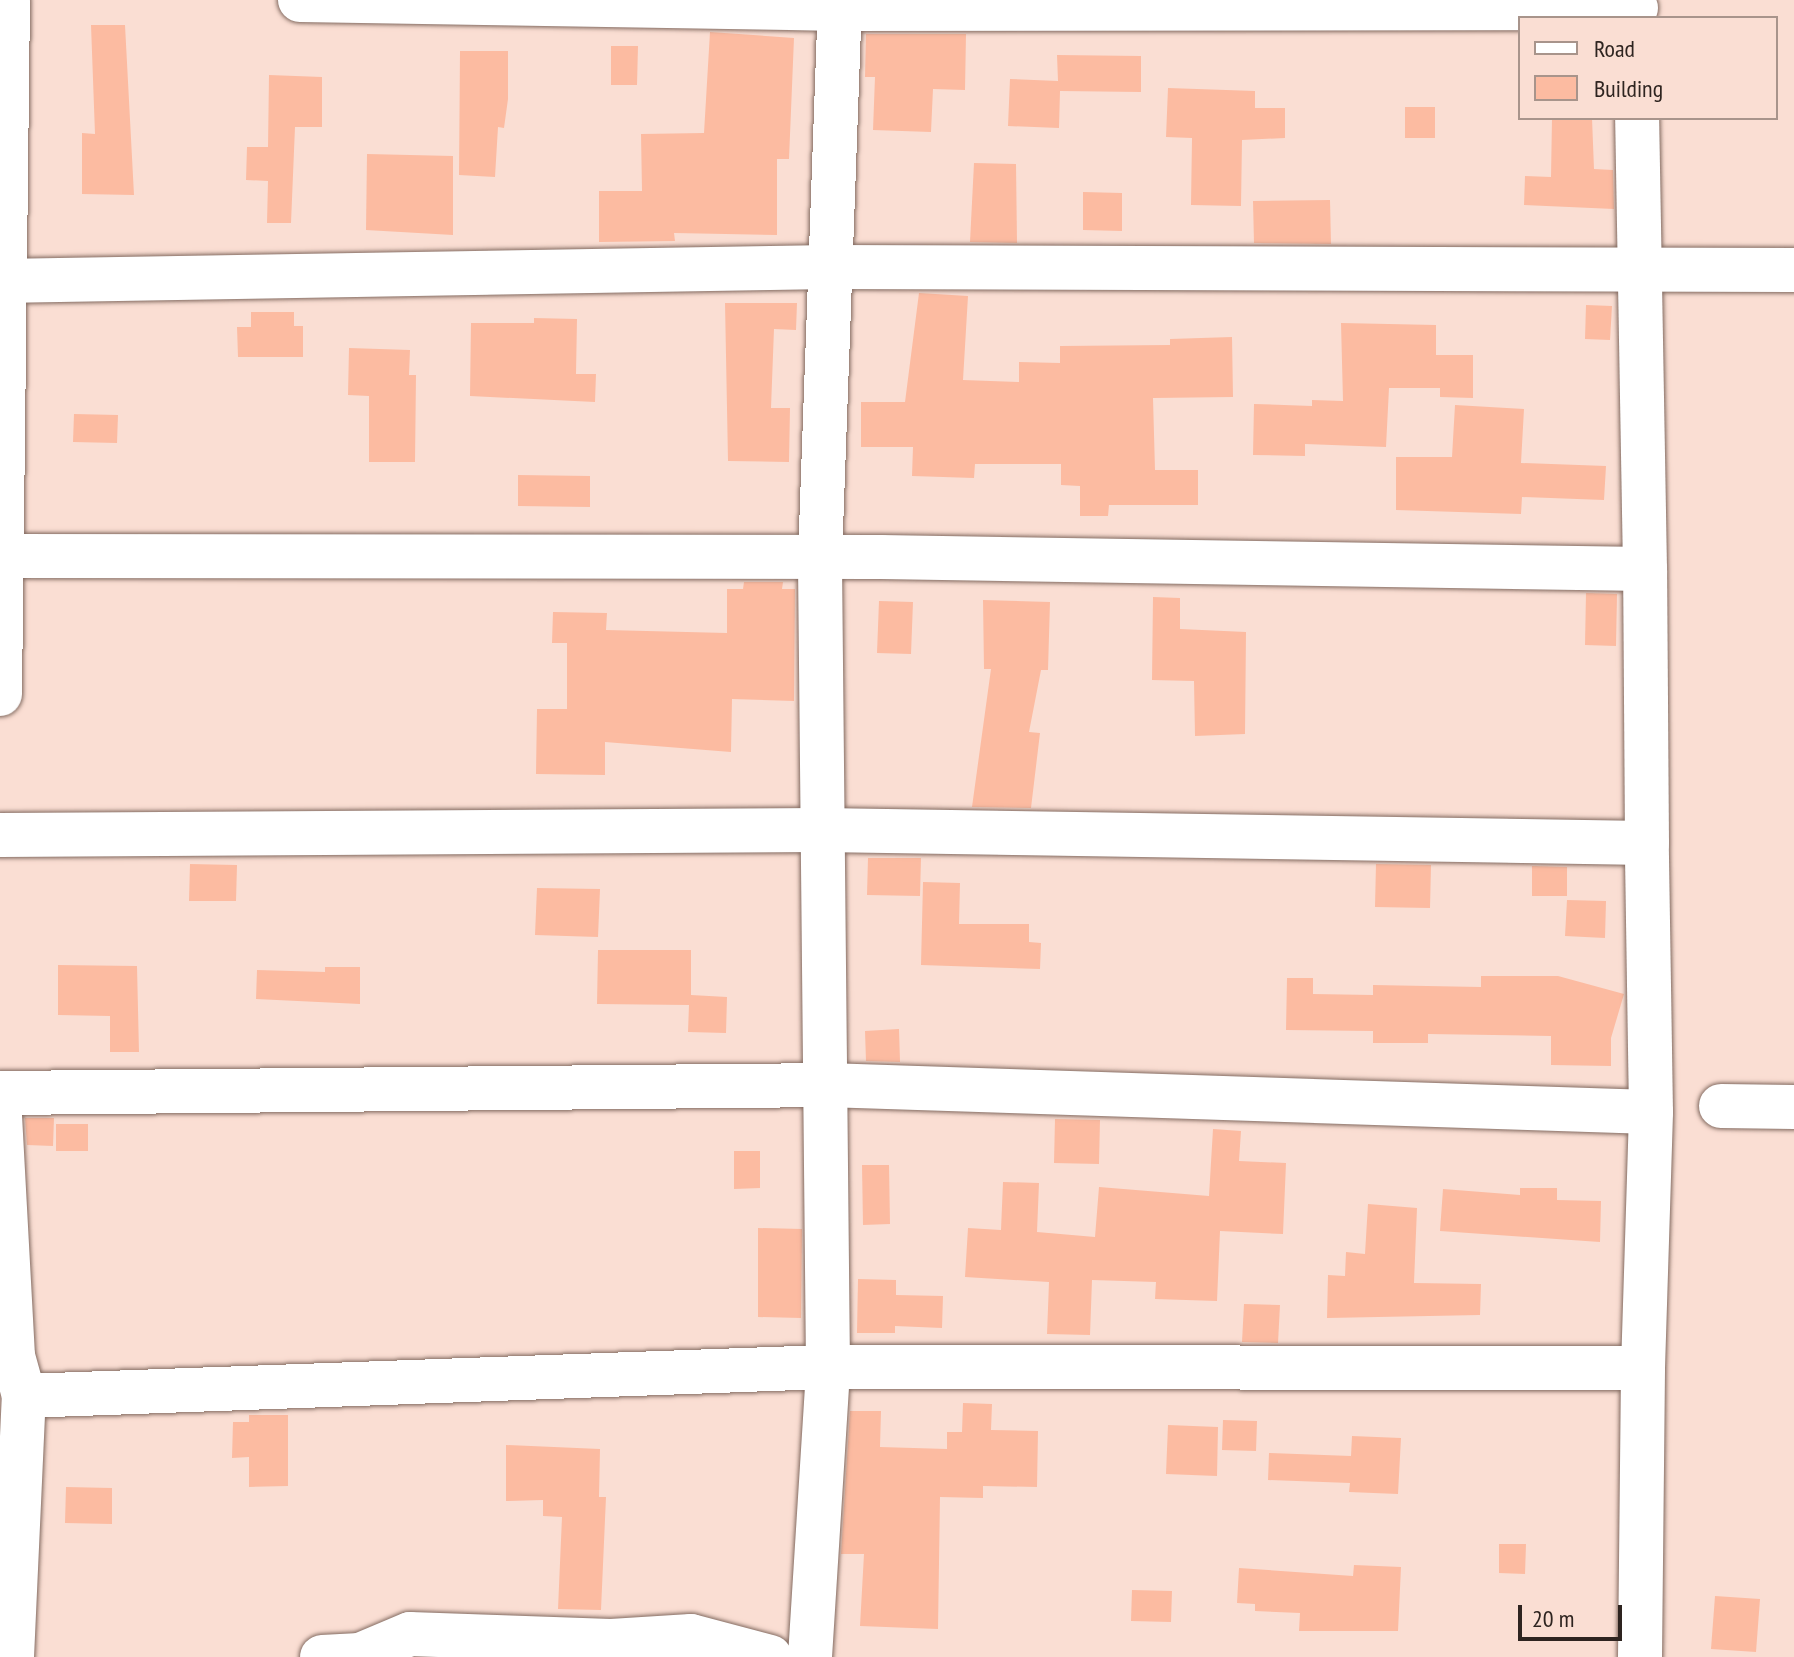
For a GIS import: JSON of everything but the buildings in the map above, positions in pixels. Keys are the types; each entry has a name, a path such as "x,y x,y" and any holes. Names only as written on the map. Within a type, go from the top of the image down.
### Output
{"street":[{"path":"0,694 4,556 2,281 8,0"},
{"path":"300,0 1636,9"},
{"path":"810,1657 828,1367 820,558 840,5"},
{"path":"1637,120 1651,1112 1643,1368 1640,1657"},
{"path":"2,281 830,267 1639,272 1794,270"},
{"path":"4,556 820,558 1645,569"},
{"path":"0,835 822,830 1647,843"},
{"path":"0,1093 826,1085 1651,1112"},
{"path":"1721,1106 1794,1107"},
{"path":"0,1116 12,1369 12,1657"},
{"path":"12,1369 1643,1368"},
{"path":"322,1657 360,1655 410,1634 611,1641 691,1636 770,1657"}]}
